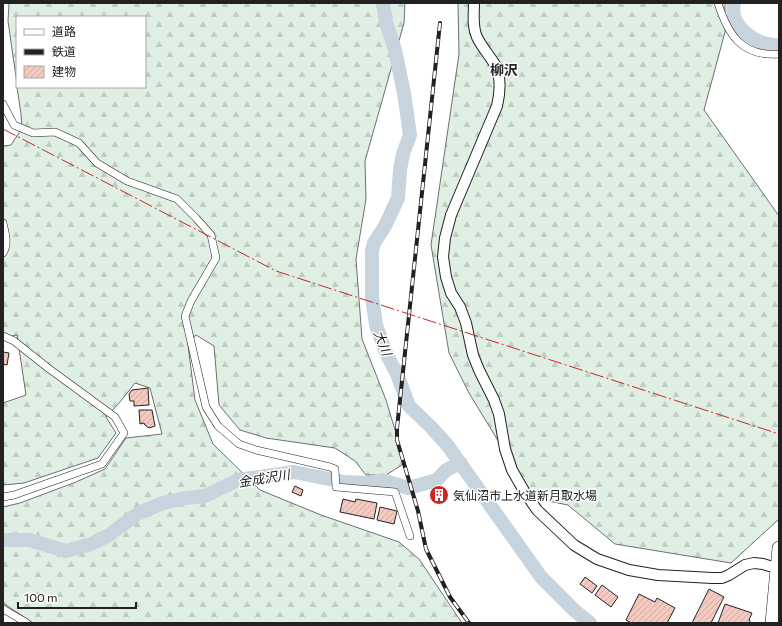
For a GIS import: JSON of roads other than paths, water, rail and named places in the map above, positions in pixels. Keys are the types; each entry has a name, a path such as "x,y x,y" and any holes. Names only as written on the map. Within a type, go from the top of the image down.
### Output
{"highway":[{"path":"772,623 779,548"}],"street":[{"path":"474,3 474,30 477,38 496,65 500,93 497,106 452,215 445,238 443,257 450,293 460,307 466,323 473,354 499,414 505,449 512,470 537,510 574,545 597,559 629,570 658,575 712,578 722,578 745,565 754,563 778,568"},
{"path":"718,3 723,19 729,30 737,41 744,47 755,52 779,54"},
{"path":"3,104 14,125 33,132 54,132 79,143 97,163 127,181 177,199 211,236 216,258 191,301 186,316 206,407 218,426 239,444 256,450 330,467 335,470 336,487 395,492 410,536"},
{"path":"3,223 7,244 3,253"},
{"path":"3,336 14,341 48,368 115,416 124,433 102,464 3,497"},
{"path":"3,609 27,623"}],"waterway":[{"name":"大川","path":"383,3 386,22 395,50 404,93 410,135 403,154 398,198 385,226 374,243 372,251 372,297 376,325 386,353 397,374 409,406 448,446 541,577 575,611 590,623"},
{"path":"734,3 733,12 736,20 746,34 762,43 779,45"},
{"name":"金成沢川","path":"3,540 29,540 66,551 91,544 109,535 137,514 163,503 205,496 238,480 294,472 344,482 369,483 382,480 408,488 437,480 446,470 461,463"}],"railway":[{"path":"440,23 397,428 397,440 418,511 426,549 450,597 469,623"}],"place":[{"name":"気仙沼市上水道新月取水場","path":"439,495"}],"district":[{"name":"柳沢","path":"504,69"}]}
